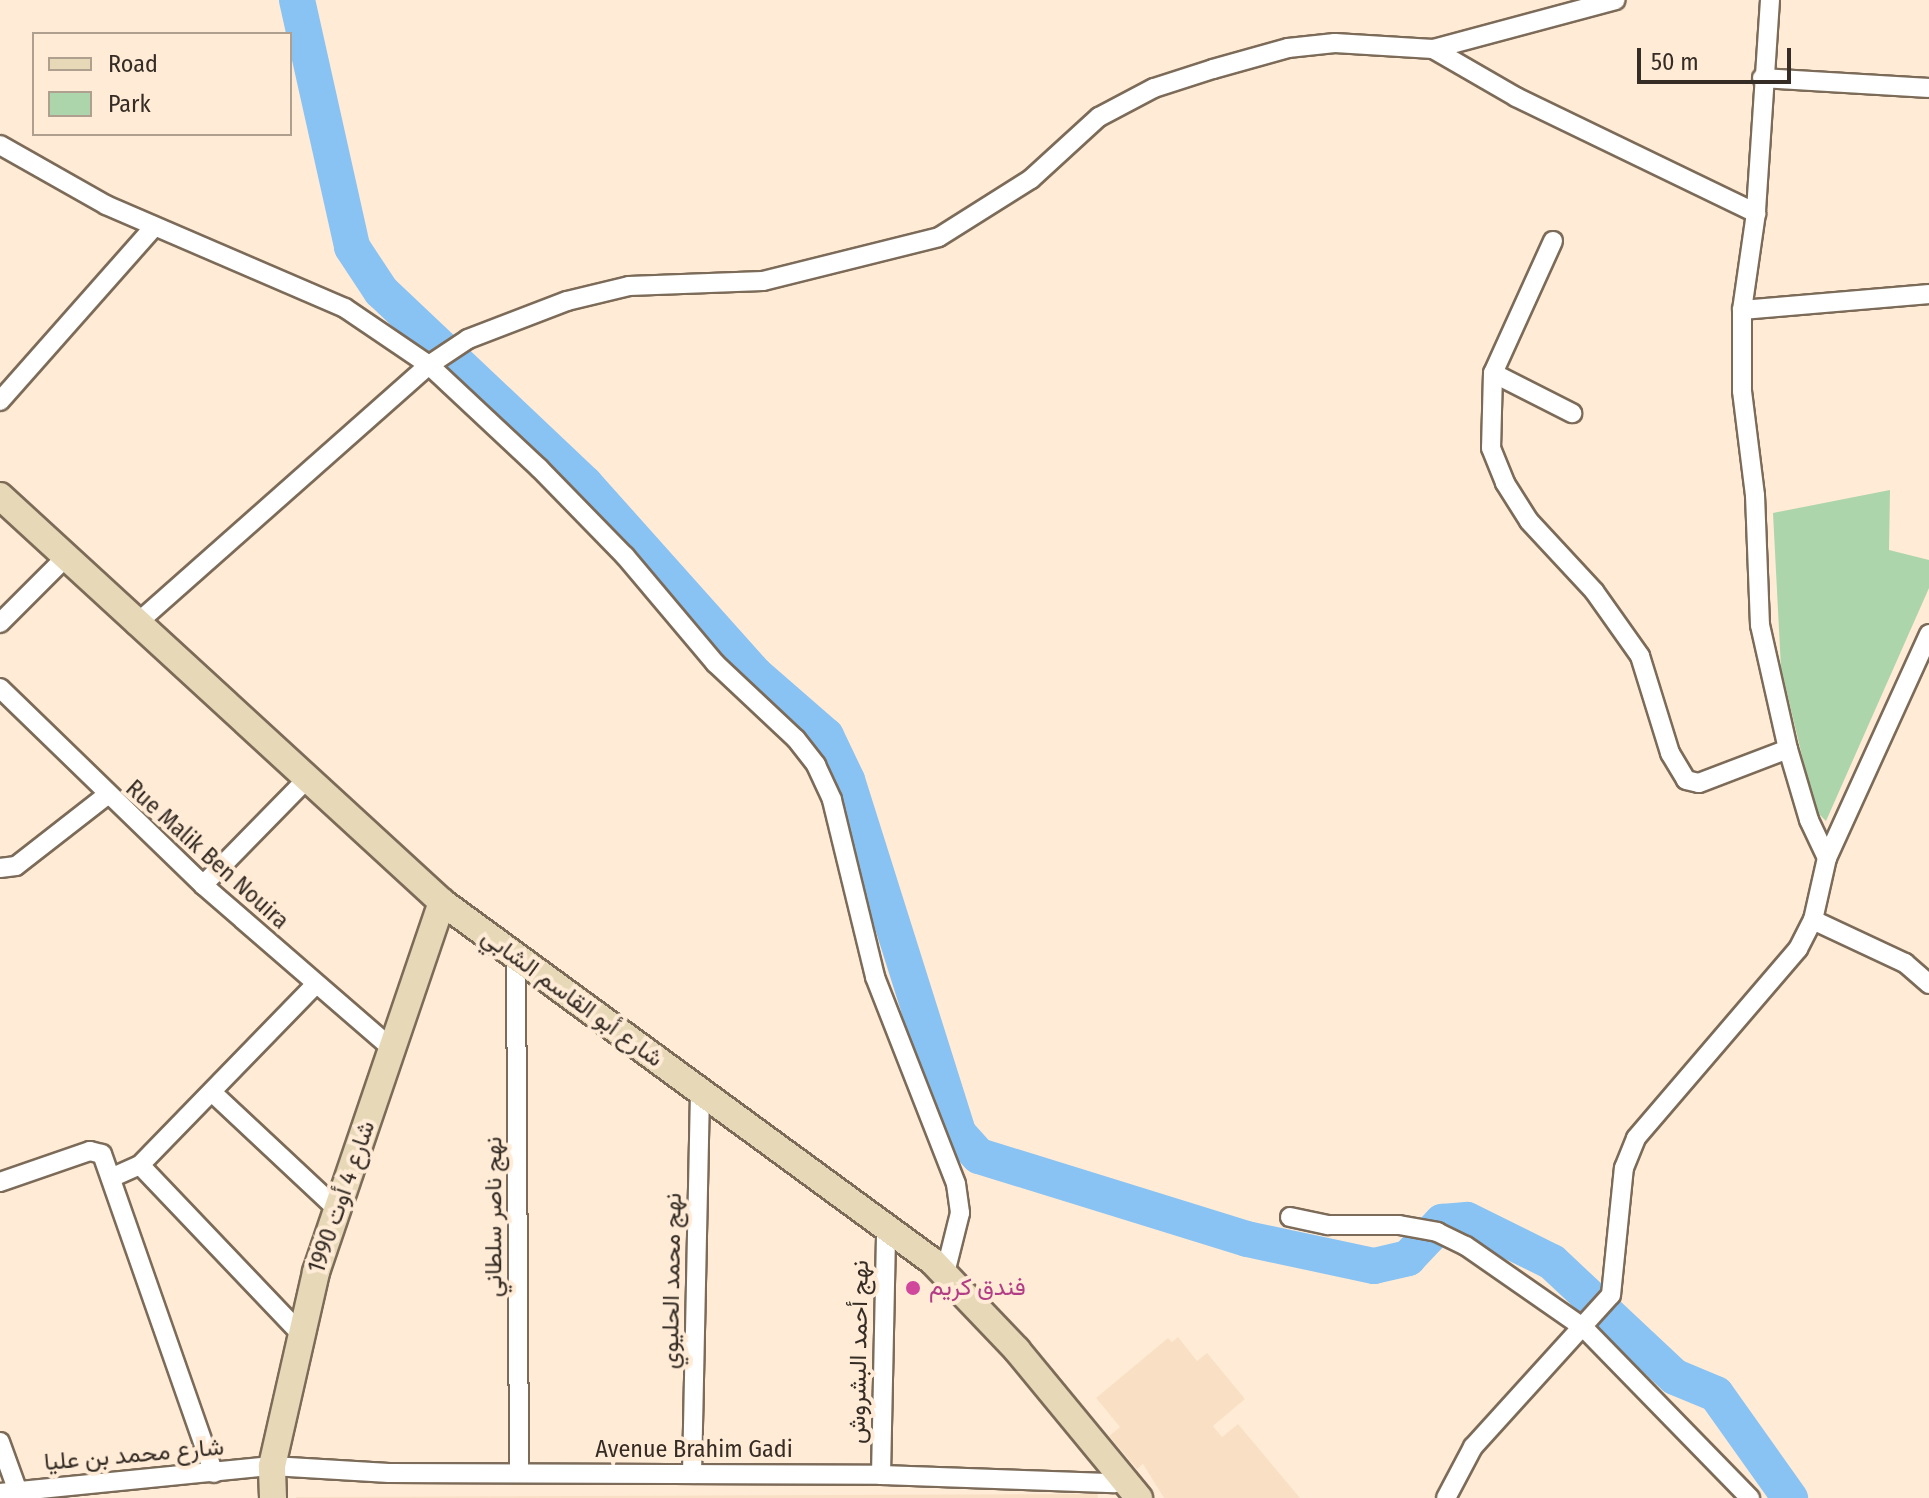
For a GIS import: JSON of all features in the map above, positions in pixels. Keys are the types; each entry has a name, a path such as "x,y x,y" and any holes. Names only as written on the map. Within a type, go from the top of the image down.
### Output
{"main road":[{"name":"شارع أبو القاسم الشابي","path":"0,496 135,625 442,902 516,960 700,1090 945,1273 1115,1483 1139,1498"},
{"name":"شارع 4 أوت 1990","path":"273,1498 272,1466 299,1332 442,902"}],"street":[{"path":"135,625 435,361 468,339 567,301 629,286 763,281 939,237 1031,179 1099,117 1154,88 1213,69 1288,48 1335,43 1433,49 1616,0"},
{"path":"1770,0 1762,78 1756,213 1742,310 1742,391 1755,495 1760,625 1788,749 1809,820 1827,858"},
{"path":"1433,49 1516,97 1756,213"},
{"path":"1762,78 1929,88"},
{"path":"1,147 61,184 154,227 274,273 345,308 435,361 625,556 715,663 816,765 847,850 875,977 956,1184 960,1213 945,1273"},
{"path":"0,401 154,227"},
{"path":"1553,241 1493,373 1491,448 1505,483 1529,521 1594,591 1640,656 1670,753 1686,780 1699,783 1788,749"},
{"path":"1742,310 1929,294"},
{"path":"1493,373 1572,413"},
{"path":"0,623 65,558"},
{"path":"1446,1498 1473,1447 1589,1323 1611,1295 1624,1168 1636,1138 1782,971 1813,920 1827,858 1929,634"},
{"name":"Rue Malik Ben Nouira","path":"0,688 106,796 315,985 391,1048"},
{"path":"203,885 305,781"},
{"path":"4,868 106,796"},
{"path":"1813,920 1905,963 1929,984"},
{"name":"نهج ناصر سلطاني","path":"516,960 519,1473"},
{"path":"113,1177 140,1165 214,1094 315,985"},
{"name":"نهج محمد الحليوي","path":"692,1474 700,1090"},
{"path":"214,1094 338,1210"},
{"path":"0,1182 96,1150 113,1177 214,1473"},
{"path":"140,1165 299,1332"},
{"path":"1290,1217 1437,1232 1589,1323 1750,1498"},
{"name":"نهج أحمد البشروش","path":"881,1475 886,1229"},
{"path":"0,1442 9,1491"},
{"name":"Avenue Brahim Gadi","path":"272,1466 519,1473 881,1475 1115,1483"},
{"name":"شارع محمد بن عليا","path":"9,1491 272,1466"}],"shaded area":[{"path":"1178,1337 1197,1361 1207,1353 1245,1399 1213,1426 1222,1437 1238,1424 1300,1498 1164,1498 1143,1464 1137,1469 1109,1436 1120,1427 1096,1398 1168,1338 1172,1342"},
{"path":"1098,1494 1098,1498 296,1498 296,1497"}],"green space":[{"path":"1890,490 1889,550 1929,560 1929,588 1826,821 1815,810 1781,668 1773,513"}],"waterway":[{"path":"297,0 352,247 381,291 585,484 756,675 826,736 847,780 958,1133 979,1156 1247,1239 1374,1266 1408,1258 1442,1222 1467,1220 1552,1262 1675,1377 1716,1394 1790,1498"}],"place":[{"name":"فندق كريم","path":"913,1288"}]}
